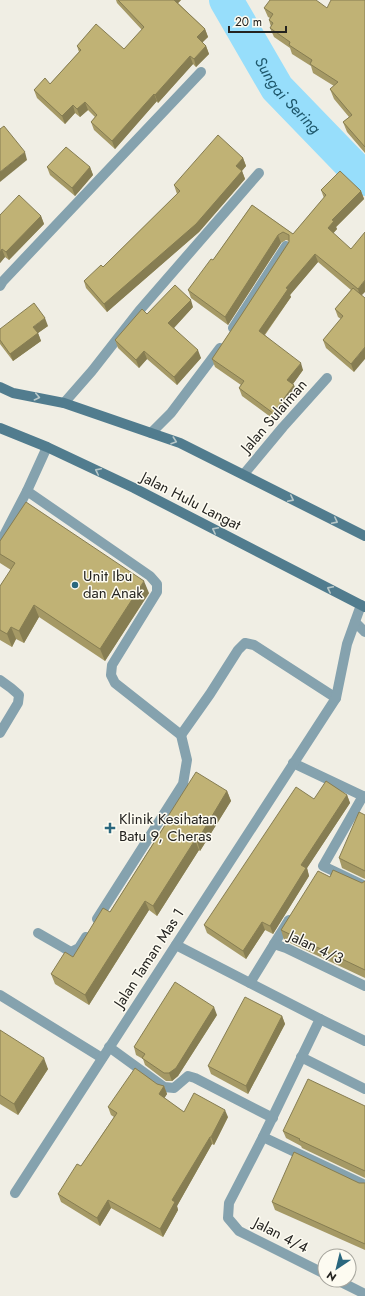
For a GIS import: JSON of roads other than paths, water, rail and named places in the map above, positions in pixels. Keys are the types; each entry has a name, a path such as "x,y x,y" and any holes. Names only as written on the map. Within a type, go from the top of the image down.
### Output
{"main road":[{"path":"0,387 14,393 64,403 180,443 365,536"},
{"name":"Jalan Hulu Langat","path":"0,428 47,447 134,488 363,606"}],"street":[{"path":"0,286 201,72"},
{"path":"64,403 92,371 139,311 258,173"},
{"path":"151,433 171,413 226,339 286,246"},
{"name":"Jalan Sulaiman","path":"244,474 283,427 327,378"},
{"path":"0,543 27,491 47,447"},
{"path":"27,491 150,576 157,584 157,592 112,666 111,675 115,683 181,735 187,760 183,784 79,948 71,952 38,933"},
{"path":"181,735 210,694 238,650 245,644 254,645 336,698 347,644 363,606"},
{"path":"355,622 365,632"},
{"path":"0,680 19,695 18,703 0,733"},
{"name":"Jalan Taman Mas 1","path":"15,1193 336,698"},
{"path":"293,763 364,796 321,870 365,886"},
{"path":"274,944 295,912"},
{"path":"176,944 365,1041"},
{"name":"Jalan 4/3","path":"250,983 274,944 286,948 365,986"},
{"path":"0,995 102,1058"},
{"path":"320,1019 263,1137 365,1185"},
{"path":"109,1047 164,1087 174,1088 188,1076 195,1078 272,1118"},
{"path":"301,1058 365,1089"},
{"name":"Jalan 4/4","path":"263,1137 230,1203 228,1218 239,1231 317,1270"},
{"path":"353,1288 365,1294"}],"waterway":[{"name":"Sungai Sering","path":"226,0 277,88 365,179"}],"place":[{"name":"Unit Ibu dan Anak","path":"75,585"},
{"name":"Klinik Kesihatan Batu 9, Cheras","path":"110,828"}]}
